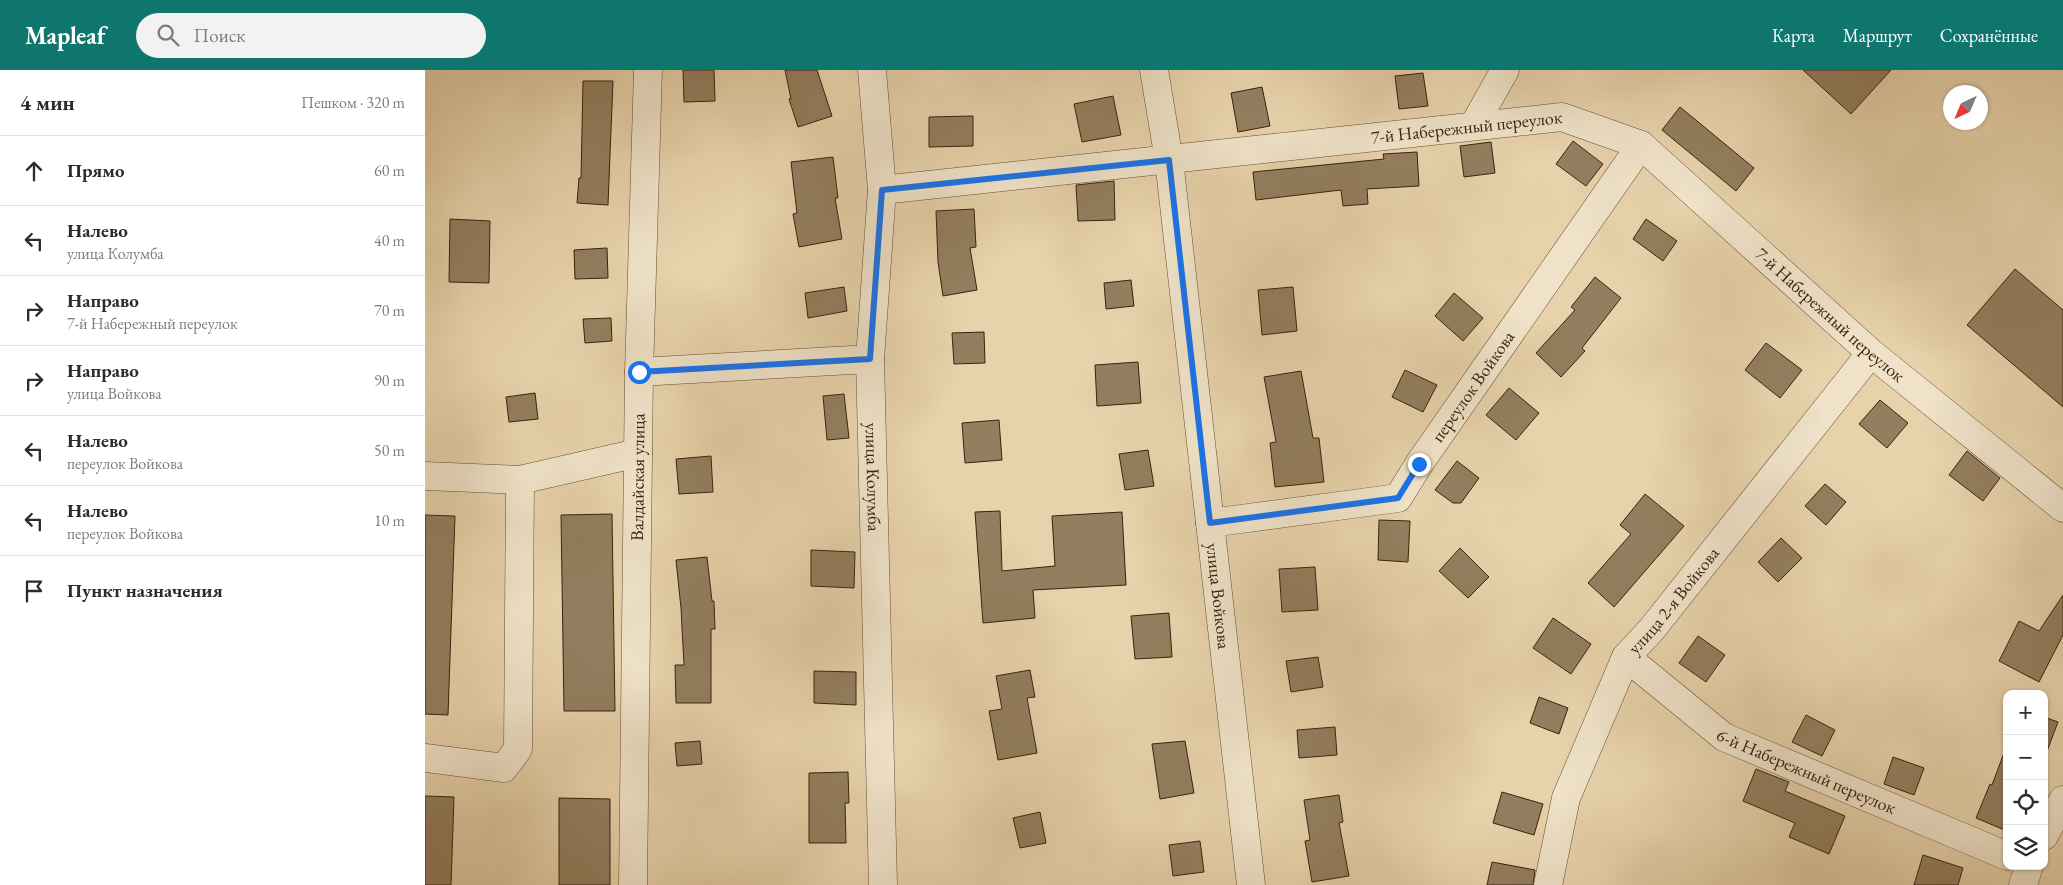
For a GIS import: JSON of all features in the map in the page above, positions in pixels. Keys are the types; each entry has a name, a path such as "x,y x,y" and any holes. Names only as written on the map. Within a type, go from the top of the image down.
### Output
{"street":[{"name":"Валдайская улица","path":"633,885 639,372 648,70"},
{"name":"улица Колумба","path":"872,70 882,190 870,359 883,885"},
{"name":"улица Войкова","path":"1154,70 1169,160 1251,885"},
{"path":"1474,125 1500,73"},
{"name":"7-й Набережный переулок","path":"882,190 1561,117 1641,145 1871,353 2063,508"},
{"name":"переулок Войкова","path":"1210,523 1398,498 1419,464 1641,145"},
{"name":"улица 2-я Войкова","path":"1548,885 1566,798 1626,657 1652,629 1871,353"},
{"path":"639,372 870,359"},
{"path":"425,476 520,480 638,453"},
{"path":"425,758 504,768 518,749 520,480"},
{"name":"6-й Набережный переулок","path":"1626,657 1724,737 2003,854"},
{"path":"2048,828 2063,800"},
{"path":"2023,885 2028,870"}],"building":[{"path":"683,70 714,70 715,101 684,102"},
{"path":"785,70 817,70 832,116 798,127 789,99 791,99"},
{"path":"1803,70 1891,70 1851,114"},
{"path":"1423,73 1428,106 1399,109 1395,76"},
{"path":"583,81 613,81 608,205 577,203 579,178 581,178"},
{"path":"1262,87 1270,126 1238,132 1231,93"},
{"path":"1113,96 1121,135 1082,142 1074,104"},
{"path":"1680,107 1754,168 1736,191 1662,130"},
{"path":"973,116 973,146 929,147 929,117"},
{"path":"1573,141 1603,164 1586,186 1556,164"},
{"path":"1491,142 1495,173 1464,177 1460,146"},
{"path":"1417,152 1419,186 1367,189 1368,204 1343,206 1341,190 1256,200 1253,172 1384,159 1383,154"},
{"path":"833,157 838,198 835,198 842,239 799,247 793,214 797,213 791,162"},
{"path":"1114,181 1115,220 1078,221 1076,185"},
{"path":"974,209 976,247 970,248 977,290 943,296 938,262 936,211"},
{"path":"450,219 490,221 489,283 449,282"},
{"path":"1646,219 1677,241 1663,261 1633,239"},
{"path":"607,248 608,278 575,279 574,250"},
{"path":"2015,269 2063,310 2063,407 1967,325"},
{"path":"1595,277 1621,298 1582,348 1585,351 1561,377 1536,353 1575,310 1571,307"},
{"path":"1131,280 1134,306 1106,309 1104,283"},
{"path":"844,287 847,311 808,318 805,293"},
{"path":"1293,287 1297,331 1262,335 1258,290"},
{"path":"1454,293 1483,318 1463,341 1435,316"},
{"path":"611,318 612,341 585,343 583,319"},
{"path":"984,332 985,363 954,364 952,333"},
{"path":"1766,343 1802,370 1780,398 1745,370"},
{"path":"1138,362 1141,403 1097,406 1095,365"},
{"path":"1405,370 1437,385 1423,412 1392,397"},
{"path":"1301,371 1313,438 1319,438 1324,482 1275,487 1270,443 1276,442 1264,377"},
{"path":"1509,388 1539,413 1516,440 1486,415"},
{"path":"535,393 538,419 509,422 506,397"},
{"path":"844,394 849,438 827,440 823,396"},
{"path":"1880,400 1908,423 1887,448 1859,424"},
{"path":"999,420 1002,460 965,463 962,423"},
{"path":"1148,450 1154,486 1125,490 1119,454"},
{"path":"1967,451 2000,478 1983,501 1949,475"},
{"path":"711,456 713,492 679,494 676,459"},
{"path":"1457,461 1479,478 1461,503 1453,503 1435,490"},
{"path":"1825,484 1846,502 1826,525 1805,506"},
{"path":"1645,494 1684,526 1614,607 1588,583 1631,534 1620,525"},
{"path":"1000,511 1002,571 1055,566 1052,516 1122,512 1126,585 1033,590 1035,618 983,623 975,512"},
{"path":"612,514 615,711 564,711 561,515"},
{"path":"425,515 455,516 448,715 425,714"},
{"path":"1379,520 1410,521 1408,562 1378,560"},
{"path":"1781,538 1802,558 1778,582 1758,562"},
{"path":"1460,548 1489,577 1468,598 1439,571"},
{"path":"811,550 855,552 854,588 811,586"},
{"path":"707,557 712,601 714,601 715,629 711,629 711,703 676,703 675,665 684,665 676,560"},
{"path":"1315,567 1318,610 1282,612 1279,569"},
{"path":"2063,595 2063,635 2039,682 1999,661 2019,621 2039,631"},
{"path":"1169,613 1172,657 1135,659 1131,616"},
{"path":"1553,618 1591,644 1571,674 1533,648"},
{"path":"1698,636 1725,655 1706,682 1679,663"},
{"path":"1318,657 1323,687 1291,692 1286,661"},
{"path":"1030,670 1035,697 1027,698 1037,753 998,760 989,711 1002,709 996,676"},
{"path":"814,671 856,672 856,705 814,703"},
{"path":"1539,697 1568,708 1559,734 1530,723"},
{"path":"1806,715 1835,730 1822,756 1792,742"},
{"path":"2048,718 2058,722 2048,748"},
{"path":"1335,727 1337,755 1299,758 1297,730"},
{"path":"700,741 702,764 677,766 675,743"},
{"path":"1185,741 1194,793 1160,799 1152,744"},
{"path":"2003,756 2003,829 1976,818 1990,784 1992,785"},
{"path":"1893,757 1924,768 1914,795 1884,784"},
{"path":"1756,769 1789,782 1785,791 1845,816 1829,854 1789,837 1795,823 1743,801"},
{"path":"848,772 849,803 845,803 846,843 809,843 809,773"},
{"path":"1502,792 1543,804 1534,835 1493,823"},
{"path":"1339,795 1343,822 1339,823 1349,876 1312,882 1305,841 1310,840 1304,800"},
{"path":"425,796 454,797 451,885 425,885"},
{"path":"559,798 610,799 610,885 559,885"},
{"path":"1040,812 1046,843 1020,848 1013,818"},
{"path":"1200,841 1204,872 1173,876 1169,845"},
{"path":"1923,855 1963,868 1958,885 1914,885"},
{"path":"1492,862 1535,870 1533,885 1487,885"}],"route":[{"path":"639,372 870,359 882,190 1169,160 1210,523 1398,498 1419,464"}]}
